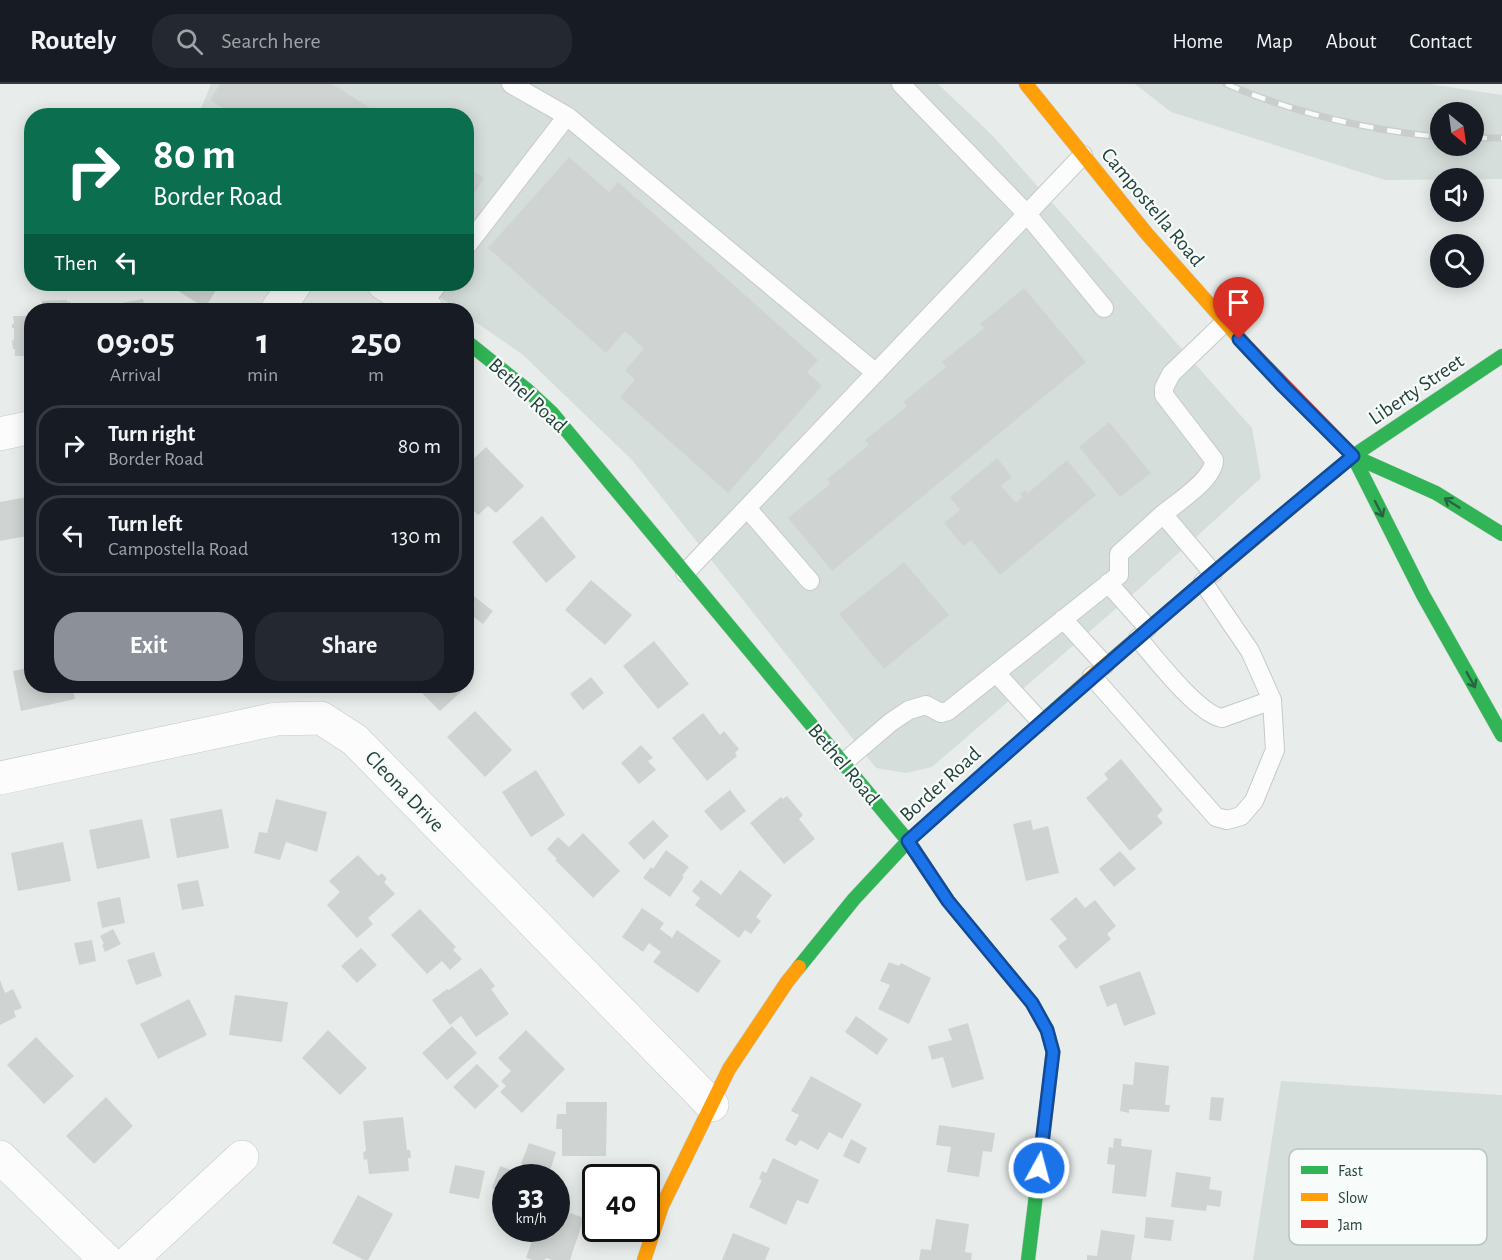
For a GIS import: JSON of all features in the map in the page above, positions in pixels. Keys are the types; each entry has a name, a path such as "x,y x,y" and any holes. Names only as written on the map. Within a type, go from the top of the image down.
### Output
{"street":[{"name":"Campostella Road","path":"1026,84 1119,201 1224,323 1353,456"},
{"path":"404,291 429,300"},
{"name":"Bethel Road","path":"474,347 552,413 908,841 948,901 1032,1003 1047,1030 1053,1052 1028,1260"},
{"name":"Liberty Street","path":"1353,456 1502,356"},
{"path":"0,434 24,429"},
{"path":"1353,456 1436,493 1502,534"},
{"path":"1353,456 1423,595 1502,735"},
{"name":"Border Road","path":"644,1260 662,1206 729,1069 787,982 854,898 908,841 1041,722 1208,577 1353,456"},
{"name":"Cleona Drive","path":"0,778 276,719 321,718 355,740 712,1105"},
{"path":"0,1157 106,1260"},
{"path":"131,1260 243,1157"}],"lane":[{"path":"511,84 567,116 876,373"},
{"path":"902,84 1027,214 1104,308"},
{"path":"474,237 567,116"},
{"path":"685,573 1083,156"},
{"path":"843,763 891,722 909,711 926,705 941,713 948,711 1119,575 1119,554 1205,479 1214,467 1214,460 1164,395 1164,388 1172,374 1224,323"},
{"path":"747,508 810,581"},
{"path":"1063,619 1099,671 1216,817 1227,820 1241,816 1254,801 1275,750 1272,700 1250,651 1208,577 1163,514"},
{"path":"1108,583 1194,702 1215,717 1222,718 1272,700"},
{"path":"996,673 1041,722"}],"shaded area":[{"path":"211,84 938,84 993,136 1252,428 1261,478 1140,588 932,767 906,773 876,768 632,460 523,355 474,321 474,303 448,303 430,291 474,291 474,108 201,108"},
{"path":"1135,84 1429,84 1502,95 1502,179 1484,179 1484,168 1430,168 1430,180 1385,180 1171,112"},
{"path":"1281,1081 1502,1095 1502,1260 1253,1260"}],"building":[{"path":"220,84 332,84 370,108 222,108 210,100"},
{"path":"569,157 609,192 618,182 818,360 807,372 822,386 728,493 620,397 635,380 625,370 644,349 625,331 606,353 488,248"},
{"path":"474,172 484,178 474,194"},
{"path":"1024,288 1086,362 832,571 788,518 830,484 827,479 869,445 865,440 907,406 903,402 946,367 942,362 984,328 980,324"},
{"path":"178,291 216,291 208,303 197,303"},
{"path":"143,299 144,303 122,303"},
{"path":"67,300 70,303 42,303 42,301"},
{"path":"13,316 24,316 24,356 15,356 15,349 13,349"},
{"path":"1109,422 1151,473 1120,497 1079,447"},
{"path":"486,447 524,486 496,513 488,506 478,515 474,511 474,458"},
{"path":"997,458 1012,477 1001,486 1016,503 1023,497 1020,494 1025,490 1028,493 1067,460 1096,495 1000,575 971,540 963,546 944,523 960,510 950,497"},
{"path":"24,498 24,536 0,541 0,502"},
{"path":"542,516 576,557 546,583 512,542"},
{"path":"904,562 949,615 884,669 839,614"},
{"path":"591,580 632,615 605,645 565,610"},
{"path":"474,596 493,611 483,624 474,617"},
{"path":"654,641 689,684 658,709 623,666"},
{"path":"24,669 24,693 74,693 75,699 21,711 13,671"},
{"path":"591,677 604,693 583,710 570,694"},
{"path":"422,693 460,693 440,711"},
{"path":"475,711 512,750 485,777 447,737"},
{"path":"703,713 720,735 724,731 739,749 735,753 737,756 707,781 672,738"},
{"path":"641,745 653,758 648,761 656,770 639,784 621,763"},
{"path":"1121,759 1163,810 1157,816 1163,823 1130,851 1086,798 1108,779 1104,774"},
{"path":"536,770 565,815 531,837 502,792"},
{"path":"730,790 746,811 721,831 704,811"},
{"path":"787,796 803,815 799,819 815,839 784,864 750,823 781,797 783,799"},
{"path":"276,799 327,812 317,852 286,842 280,860 254,853 259,832 267,833"},
{"path":"222,809 229,848 177,858 170,819"},
{"path":"142,819 150,858 97,869 89,830"},
{"path":"653,820 669,836 644,860 628,843"},
{"path":"1031,820 1033,830 1048,826 1059,873 1026,881 1013,824"},
{"path":"583,833 620,871 593,898 547,849 558,837 569,847"},
{"path":"63,842 71,881 18,891 11,853"},
{"path":"666,850 689,867 670,897 643,878 651,867 653,869"},
{"path":"1120,851 1136,869 1114,887 1099,869"},
{"path":"358,855 378,876 382,873 387,879 384,882 395,894 368,918 373,924 357,938 327,905 340,892 329,881"},
{"path":"740,870 772,895 756,917 761,921 751,934 745,930 739,938 695,905 700,898 692,891 701,880 721,895"},
{"path":"198,880 204,906 182,910 177,884"},
{"path":"120,897 125,923 102,928 97,902"},
{"path":"1076,897 1085,908 1095,900 1116,926 1107,934 1111,939 1076,969 1058,946 1067,939 1050,919"},
{"path":"642,908 664,923 660,929 672,938 677,930 721,961 698,993 653,962 661,952 649,943 643,952 622,937"},
{"path":"420,909 456,947 453,950 462,959 450,970 442,961 427,974 391,935"},
{"path":"113,929 121,944 105,952 100,936"},
{"path":"92,940 96,961 79,965 74,943"},
{"path":"361,948 377,965 357,983 341,966"},
{"path":"154,952 162,976 136,985 127,960"},
{"path":"889,962 899,966 901,963 931,978 909,1024 878,1009 890,985 880,981"},
{"path":"481,968 495,986 491,989 509,1014 476,1037 461,1016 450,1025 432,1000"},
{"path":"1140,971 1156,1014 1124,1026 1116,1003 1107,1007 1099,986"},
{"path":"0,980 5,993 13,989 22,1008 14,1011 16,1017 0,1025"},
{"path":"235,995 288,1002 282,1042 229,1035"},
{"path":"189,999 207,1035 158,1059 140,1024"},
{"path":"856,1016 888,1039 877,1055 845,1032"},
{"path":"968,1023 984,1079 952,1088 943,1057 932,1060 928,1046 952,1040 948,1029"},
{"path":"452,1026 477,1053 447,1080 422,1053"},
{"path":"328,1030 367,1068 340,1095 302,1058"},
{"path":"526,1030 565,1069 522,1113 500,1092 506,1086 501,1081 511,1071 498,1058"},
{"path":"36,1037 74,1076 44,1104 7,1065"},
{"path":"1135,1062 1169,1066 1165,1105 1170,1105 1169,1112 1129,1109 1129,1113 1120,1111 1123,1084 1133,1085"},
{"path":"477,1064 499,1086 475,1109 453,1087"},
{"path":"811,1076 862,1104 842,1139 829,1132 818,1150 800,1140 796,1146 785,1140 799,1115 791,1111"},
{"path":"106,1097 133,1126 94,1164 66,1136"},
{"path":"1211,1097 1224,1098 1221,1121 1209,1120"},
{"path":"566,1102 607,1102 606,1156 562,1156 562,1129 556,1129 557,1114 566,1114"},
{"path":"403,1117 407,1150 410,1150 411,1158 408,1158 409,1171 369,1174 367,1159 364,1160 363,1152 366,1151 363,1121"},
{"path":"939,1125 995,1133 992,1152 983,1151 979,1177 947,1172 951,1147 936,1145"},
{"path":"1114,1138 1122,1139 1121,1146 1152,1150 1146,1197 1112,1193 1115,1165 1107,1164 1109,1147 1113,1148"},
{"path":"851,1139 867,1148 859,1164 843,1156"},
{"path":"529,1143 556,1152 552,1164 521,1164"},
{"path":"773,1158 819,1180 808,1204 797,1200 786,1225 749,1207 762,1180 759,1179 762,1171 766,1173"},
{"path":"455,1165 485,1171 479,1199 449,1193"},
{"path":"1176,1172 1211,1177 1209,1189 1222,1191 1220,1207 1207,1205 1206,1211 1171,1207"},
{"path":"358,1195 393,1214 368,1260 332,1243"},
{"path":"570,1213 582,1217 582,1224 570,1260 526,1258 532,1242 570,1242"},
{"path":"1146,1217 1174,1220 1171,1241 1144,1238"},
{"path":"936,1219 969,1224 965,1252 972,1253 971,1260 919,1260 921,1249 931,1250"},
{"path":"1101,1230 1135,1235 1131,1260 1087,1260 1087,1255 1097,1256"},
{"path":"733,1233 770,1248 765,1260 722,1260"}],"railway":[{"path":"1226,84 1278,104 1331,119 1430,136"},
{"path":"1484,138 1502,138"}],"traffic: fast":[{"path":"474,347 552,413 914,850"},
{"path":"1304,497 1353,456 1502,356"},
{"path":"1353,456 1423,595 1502,735"},
{"path":"1353,456 1436,493 1502,534"},
{"path":"799,967 854,899 908,841 1056,709"},
{"path":"1028,1260 1044,1129"}],"traffic: slow":[{"path":"1026,84 1147,234 1249,349"},
{"path":"1056,709 1304,497"},
{"path":"914,850 948,901 1032,1003 1047,1030 1053,1052 1044,1129"},
{"path":"644,1260 662,1206 729,1069 799,967"}],"traffic: jam":[{"path":"1249,349 1353,456"}],"route":[{"path":"1039,1168 1053,1052 1047,1030 1032,1003 948,901 908,841 1097,672 1353,456 1239,339"}]}
